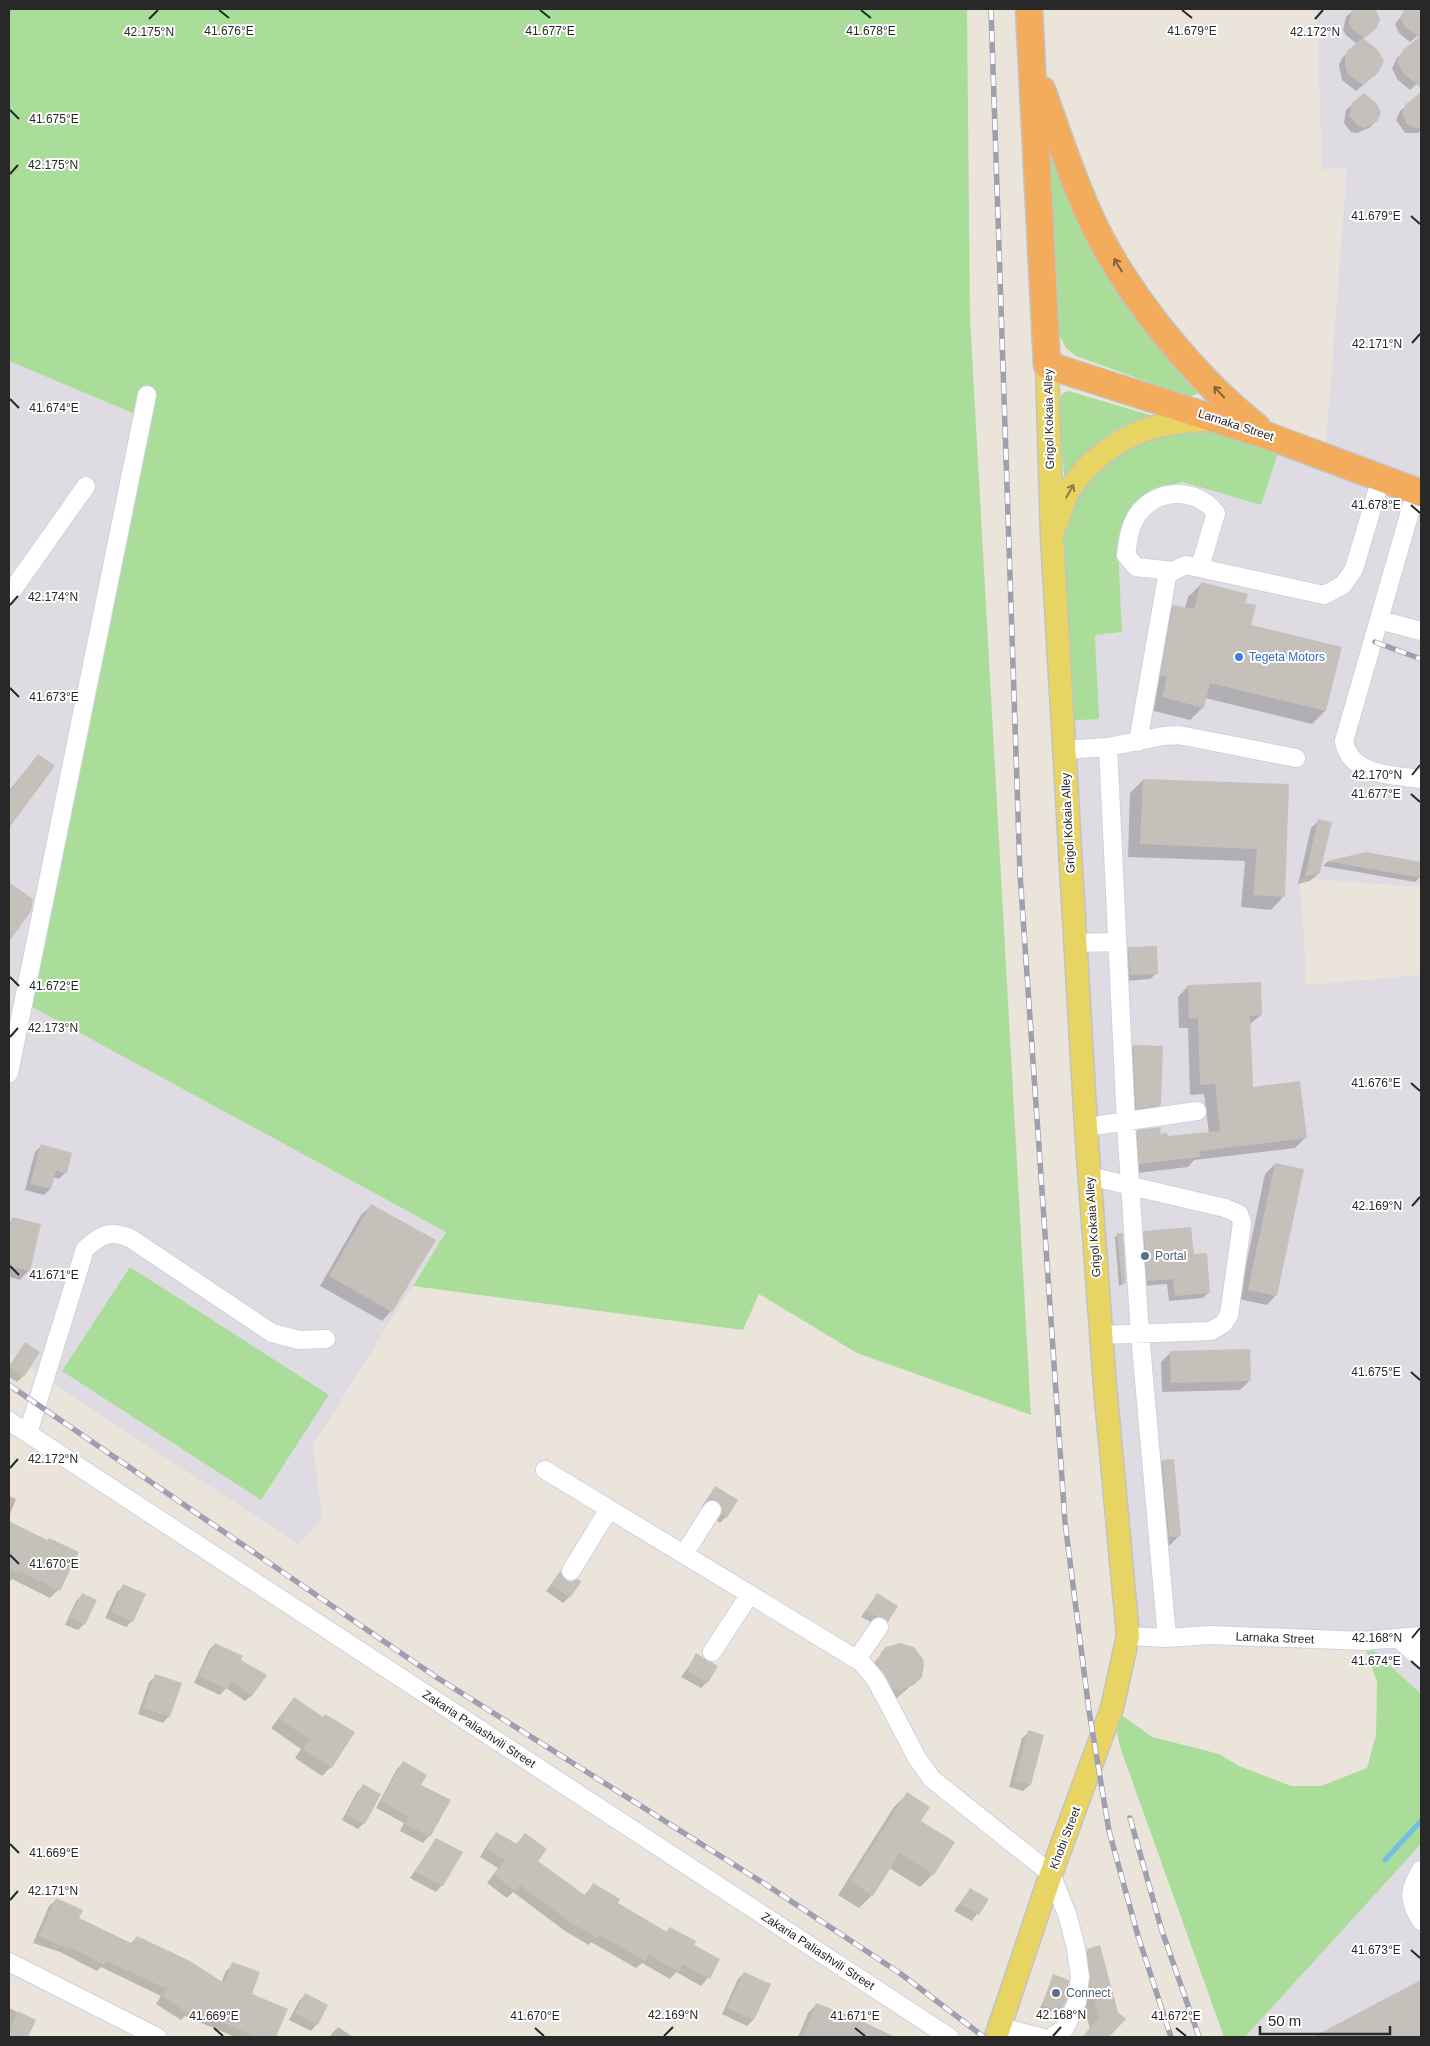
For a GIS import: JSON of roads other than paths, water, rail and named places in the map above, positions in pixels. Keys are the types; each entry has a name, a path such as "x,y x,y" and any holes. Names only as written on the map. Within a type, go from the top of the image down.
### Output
{"highway":[{"name":"Grigol Kokaia Alley","path":"1029,9 1047,365"},
{"path":"1033,66 1086,208 1126,279 1152,319 1187,358 1234,408 1268,436"},
{"name":"Larnaka Street","path":"1047,365 1268,436 1419,492"}],"main road":[{"name":"Grigol Kokaia Alley","path":"1047,365 1052,536 1089,1176 1128,1636"},
{"path":"1052,536 1069,490 1082,473 1115,446 1133,434 1162,425 1216,419"},
{"name":"Khobi Street","path":"998,2032 1051,1874 1112,1708 1128,1636"}],"street":[{"path":"9,1073 147,395"},
{"path":"1138,742 1167,577 1173,571 1186,565 1324,595 1343,585 1354,569 1381,478"},
{"path":"9,595 86,486"},
{"path":"1419,492 1349,719 1344,741 1346,752 1361,767 1372,771 1421,779"},
{"path":"1173,571 1136,567 1126,555 1131,527 1138,515 1148,504 1163,496 1185,494 1204,499 1216,513 1200,567"},
{"path":"1379,620 1421,631"},
{"path":"1064,750 1108,748 1163,736 1179,735 1296,758"},
{"path":"1108,748 1126,1123 1140,1334 1167,1638"},
{"path":"1075,943 1117,942"},
{"path":"1086,1127 1126,1123 1197,1111"},
{"path":"1089,1176 1225,1208 1239,1214 1242,1223 1229,1314 1223,1324 1211,1331 1101,1335"},
{"path":"28,1433 85,1249 98,1237 115,1232 130,1238 272,1333 299,1340 326,1339"},
{"name":"Zakaria Paliashvili Street","path":"9,1421 949,2037"},
{"path":"545,1470 857,1659 876,1680 917,1758 932,1779 1051,1874 1067,1914 1076,1948 1080,1977 1077,2002 1065,2028 1052,2037"},
{"path":"571,1571 609,1509"},
{"path":"684,1554 712,1510"},
{"path":"712,1652 750,1594"},
{"path":"857,1659 879,1627"},
{"name":"Larnaka Street","path":"1128,1636 1167,1638 1210,1635 1363,1641 1421,1636"},
{"path":"1398,1638 1421,1658"},
{"path":"1421,1870 1410,1890 1413,1907 1421,1921"},
{"path":"9,1962 157,2037"},
{"path":"998,2032 1040,2037"}],"waterway":[{"path":"1385,1860 1421,1821"}],"railway":[{"path":"991,9 1020,874 1065,1522 1089,1711 1109,1831 1138,1936 1171,2037"},
{"path":"1375,642 1421,659"},
{"path":"9,1385 436,1677 768,1886 901,1974 984,2037"},
{"path":"1130,1818 1162,1931 1199,2037"}],"place":[{"name":"Tegeta Motors","path":"1239,657"},
{"name":"Portal","path":"1145,1256"},
{"name":"Connect","path":"1056,1993"}]}
